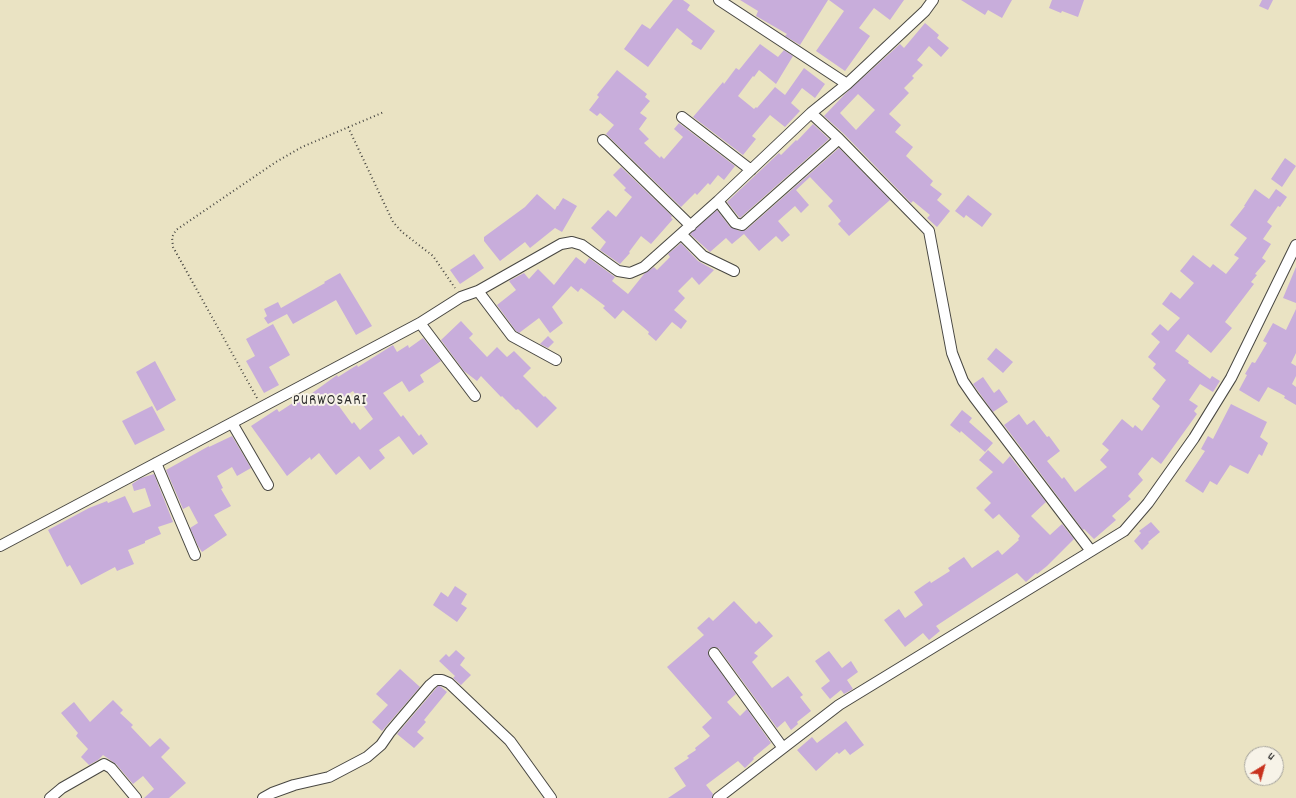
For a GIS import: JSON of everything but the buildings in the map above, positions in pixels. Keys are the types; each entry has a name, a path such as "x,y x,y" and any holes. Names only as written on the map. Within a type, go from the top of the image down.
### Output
{"street":[{"path":"719,0 847,84"},
{"path":"0,546 232,423 261,406 420,323 461,297 478,291 561,244 572,242 582,245 618,271 630,273 644,267 691,226 811,114 847,84 925,11 933,0"},
{"path":"811,114 839,139 929,231 952,353 963,381 1091,551"},
{"path":"682,117 751,170"},
{"path":"718,201 736,223 742,225 839,139"},
{"path":"603,140 691,226"},
{"path":"681,234 703,256 734,271"},
{"path":"718,798 839,705 1124,531 1148,502 1194,438 1231,378 1296,245"},
{"path":"478,291 512,336 556,360"},
{"path":"420,323 475,396"},
{"path":"232,423 268,486"},
{"path":"156,463 194,555"},
{"path":"714,653 783,748"},
{"path":"263,798 294,785 329,776 367,757 381,745 390,732 430,685 436,680 442,680 449,682 510,741 552,798"},
{"path":"50,798 62,788 104,764 111,768 136,798"}],"path":[{"path":"261,406 173,247 172,237 176,230 276,162 302,147 384,112"},
{"path":"348,127 393,222 402,232 433,256 461,297"}],"district":[{"name":"PURWOSARI","path":"330,402"}]}
